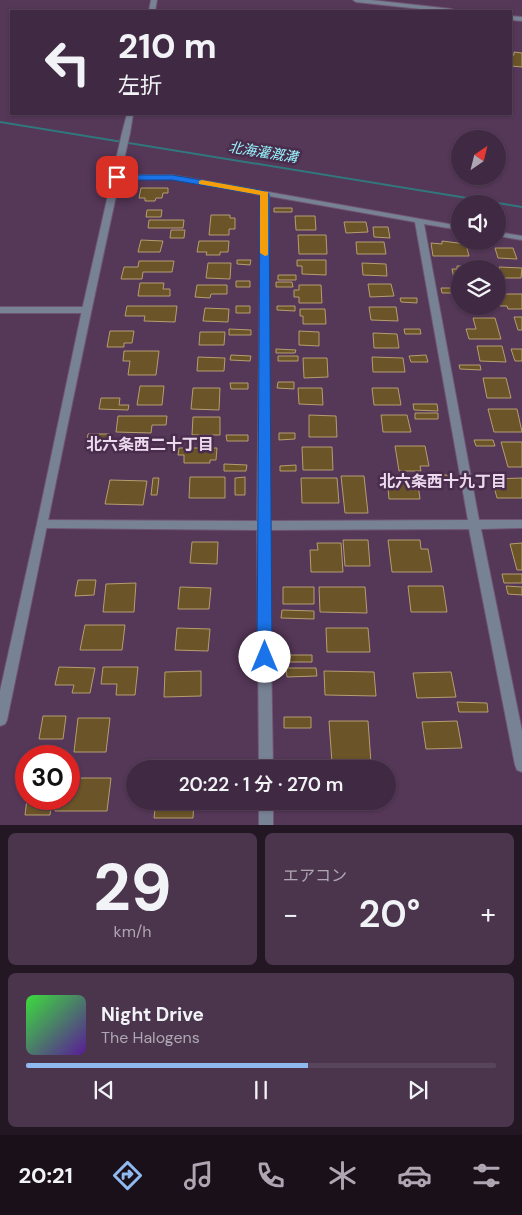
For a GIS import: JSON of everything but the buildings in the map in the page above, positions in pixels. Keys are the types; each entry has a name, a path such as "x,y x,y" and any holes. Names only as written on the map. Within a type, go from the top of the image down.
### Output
{"street":[{"path":"356,0 443,10"},
{"path":"0,720 43,524 86,310 130,115"},
{"path":"117,177 172,177 451,226"},
{"path":"265,194 263,526 266,760"},
{"path":"418,221 474,524 522,765"},
{"path":"506,235 522,238"},
{"path":"0,310 86,310"},
{"path":"43,524 263,526 522,524"},
{"path":"266,810 266,825"}],"waterway":[{"name":"北海灌漑溝","path":"0,122 522,207"}],"slow traffic":[{"path":"202,183 265,194 265,253"}],"district":[{"name":"北六条西二十丁目","path":"150,444"},
{"name":"北六条西十九丁目","path":"443,481"}],"route":[{"path":"117,177 172,177 265,194 263,506 265,657"}]}
